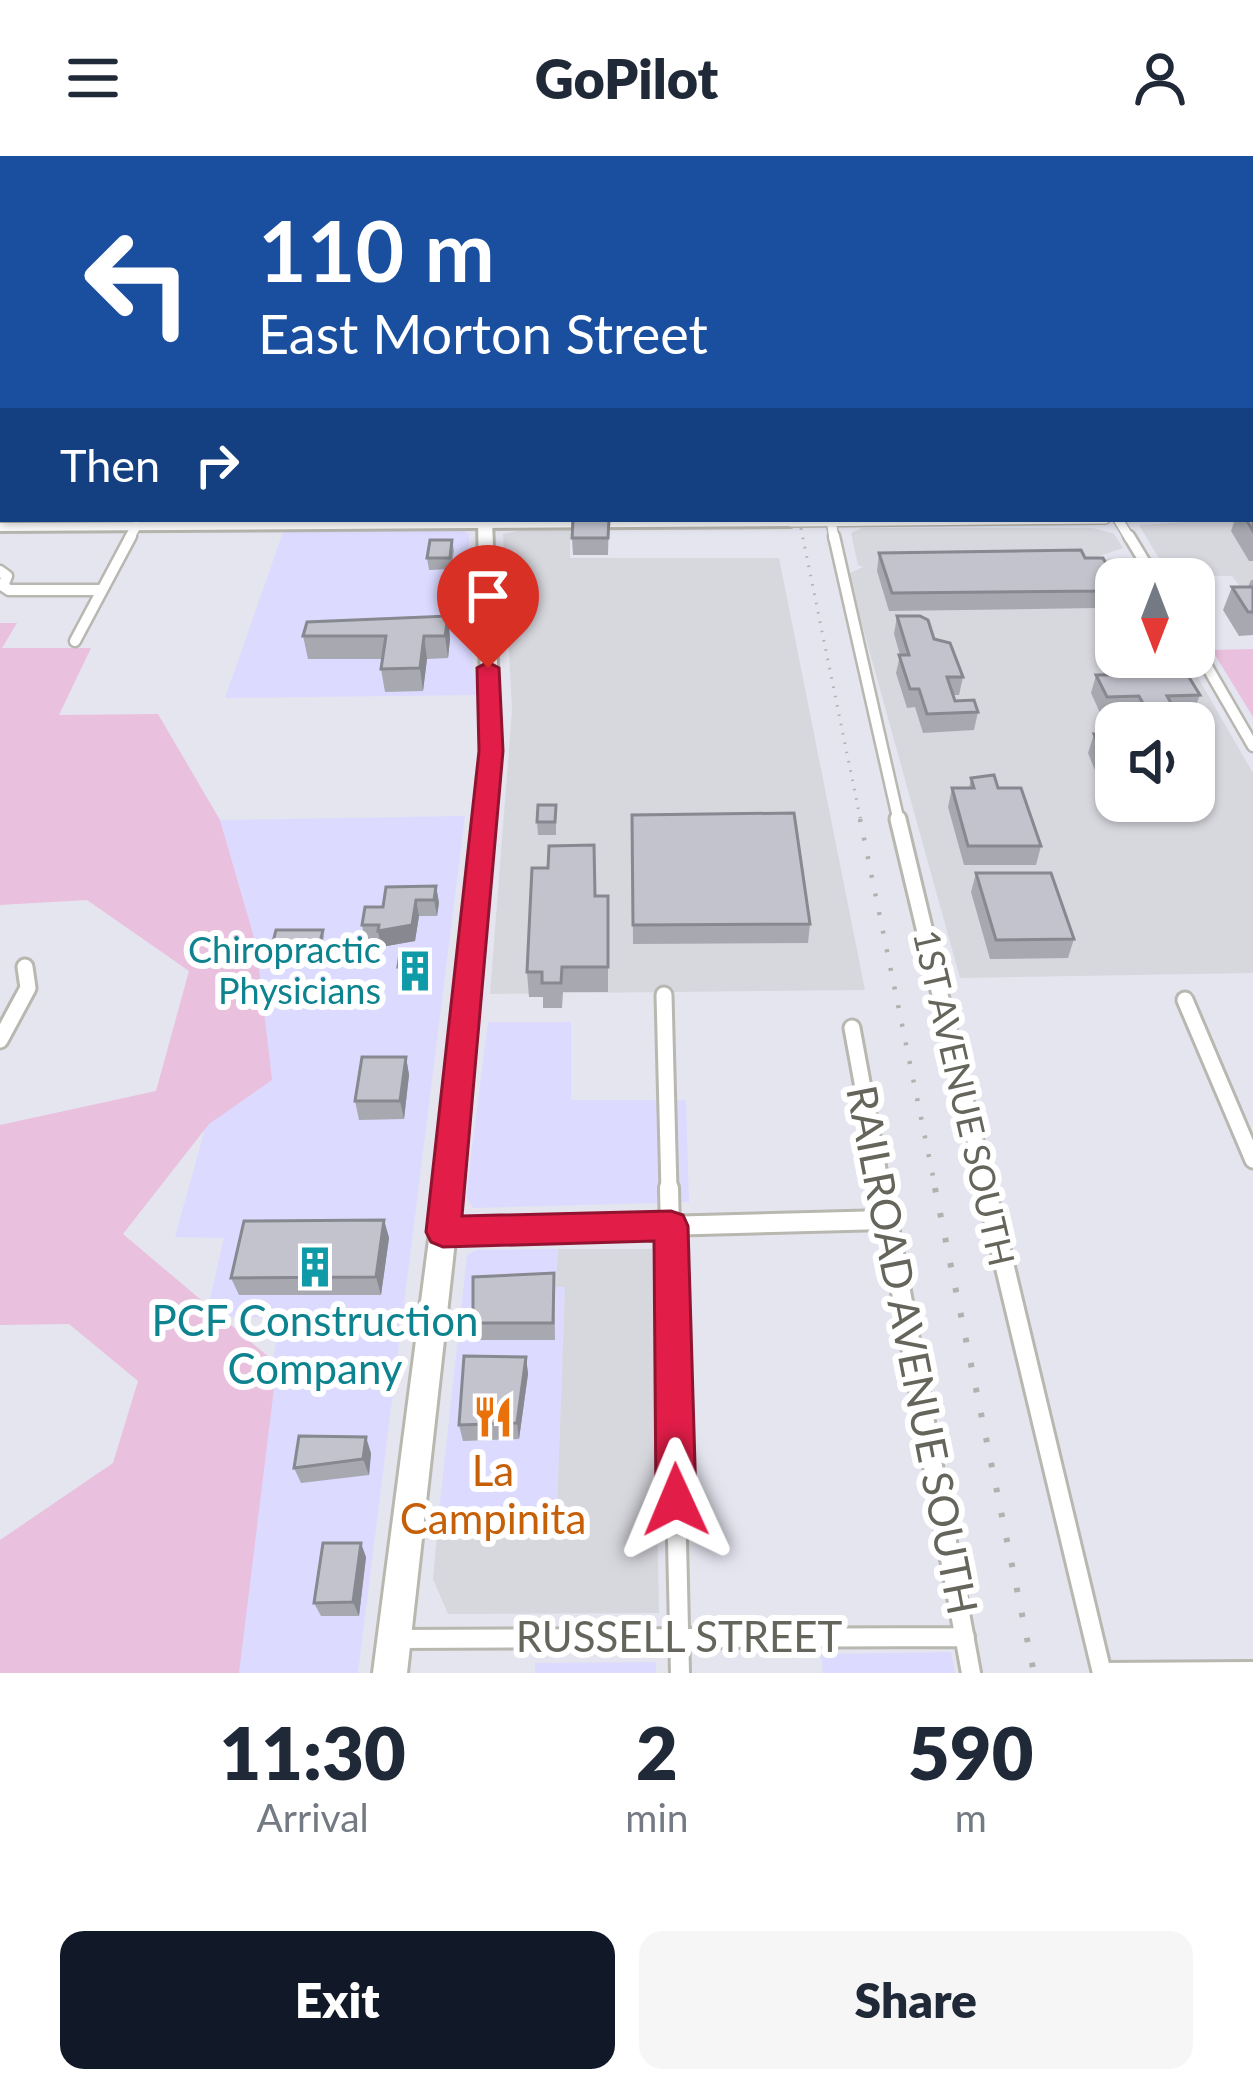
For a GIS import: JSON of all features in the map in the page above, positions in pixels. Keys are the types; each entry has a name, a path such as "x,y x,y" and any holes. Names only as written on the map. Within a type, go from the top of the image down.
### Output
{"main road":[{"path":"390,1673 443,1232 491,751 485,522"}],"street":[{"path":"0,527 415,522"},
{"name":"1ST AVENUE SOUTH","path":"831,522 842,585 1102,1672"},
{"path":"1120,522 1142,558"},
{"path":"75,641 136,526"},
{"path":"0,571 7,575 3,586 9,590 102,590"},
{"path":"1214,678 1253,746"},
{"path":"0,1040 28,988 25,967"},
{"path":"664,994 680,1673"},
{"path":"1185,1000 1253,1160"},
{"name":"RAILROAD AVENUE SOUTH","path":"852,1028 971,1673"},
{"path":"443,1232 885,1220"},
{"name":"RUSSELL STREET","path":"394,1639 965,1636"},
{"path":"1102,1672 1253,1672"}],"shaded area":[{"path":"1253,522 1253,604 1232,576 1215,576 1215,558 1159,558 1139,525"},
{"path":"570,528 570,558 779,558 865,990 490,994 512,710 503,534"},
{"path":"862,528 1093,528 1114,534 1123,548 1085,561 1095,560 1095,678 1198,678 1212,702 1095,702 1095,822 1215,822 1215,707 1253,773 1253,973 960,978 848,574 863,567 858,565 851,533"},
{"path":"460,529 469,534 470,634 477,695 225,698 283,532"},
{"path":"0,623 17,623 2,648 91,648 59,715 158,714 220,820 256,944 272,1080 209,1124 123,1234 277,1364 239,1673 0,1673 0,1540 113,1463 138,1381 69,1324 0,1325 0,1125 156,1091 189,971 87,900 0,905"},
{"path":"1253,649 1253,717 1215,655 1215,650"},
{"path":"465,816 358,1673 211,1673 281,1318 206,1316 224,1238 175,1237 256,944 220,820"},
{"path":"488,1022 571,1022 571,1100 686,1100 689,1202 473,1208 466,1196"},
{"path":"558,1249 556,1286 565,1287 557,1512 439,1512 467,1255 476,1250"},
{"path":"558,1249 652,1249 659,1613 448,1614 433,1579 439,1512 557,1511 565,1287 556,1287"},
{"path":"951,1652 955,1673 823,1673 821,1654"},
{"path":"656,1662 656,1673 535,1673 535,1663"}],"building":[{"path":"573,522 609,522 608,538 572,538"},
{"path":"430,540 452,540 450,558 427,558"},
{"path":"1081,550 1085,558 1095,558 1095,591 892,593 879,553"},
{"path":"1232,587 1253,587 1253,612 1248,612"},
{"path":"448,616 445,636 424,636 420,668 381,669 386,636 303,636 307,622"},
{"path":"897,616 928,620 934,639 950,643 963,677 947,677 955,701 974,700 978,712 927,714 919,689 910,689 899,655 909,655"},
{"path":"1098,678 1189,678 1200,695 1167,696 1170,702 1107,697"},
{"path":"994,775 998,788 1021,788 1041,846 968,846 952,788 974,788 971,778"},
{"path":"538,805 556,805 555,822 537,822"},
{"path":"794,813 810,924 633,925 632,815"},
{"path":"594,845 595,896 608,896 608,967 562,967 561,983 542,983 542,972 527,972 532,868 548,868 549,846"},
{"path":"976,873 1051,873 1074,939 996,940"},
{"path":"436,886 434,900 416,900 412,925 378,931 379,925 362,925 365,907 383,907 386,887"},
{"path":"276,930 323,930 320,942 273,942"},
{"path":"400,953 426,954 424,967 398,967"},
{"path":"362,1057 406,1057 400,1101 355,1101"},
{"name":"PCF Construction Company","path":"384,1220 376,1277 231,1278 244,1221"},
{"path":"554,1273 553,1323 473,1323 473,1277"},
{"name":"La Campinita","path":"464,1356 526,1357 517,1423 459,1425"},
{"path":"299,1436 366,1437 363,1459 294,1468"},
{"path":"323,1543 361,1543 353,1602 314,1603"}],"railway":[{"path":"800,522 861,822"},
{"path":"860,819 936,1191"},
{"path":"935,1188 1034,1673"}],"place":[{"name":"Chiropractic Physicians","path":"415,971"},
{"name":"PCF Construction Company","path":"315,1267"},
{"name":"La Campinita","path":"493,1417"}],"route":[{"path":"488,668 491,751 443,1232 671,1226 676,1500"}]}
